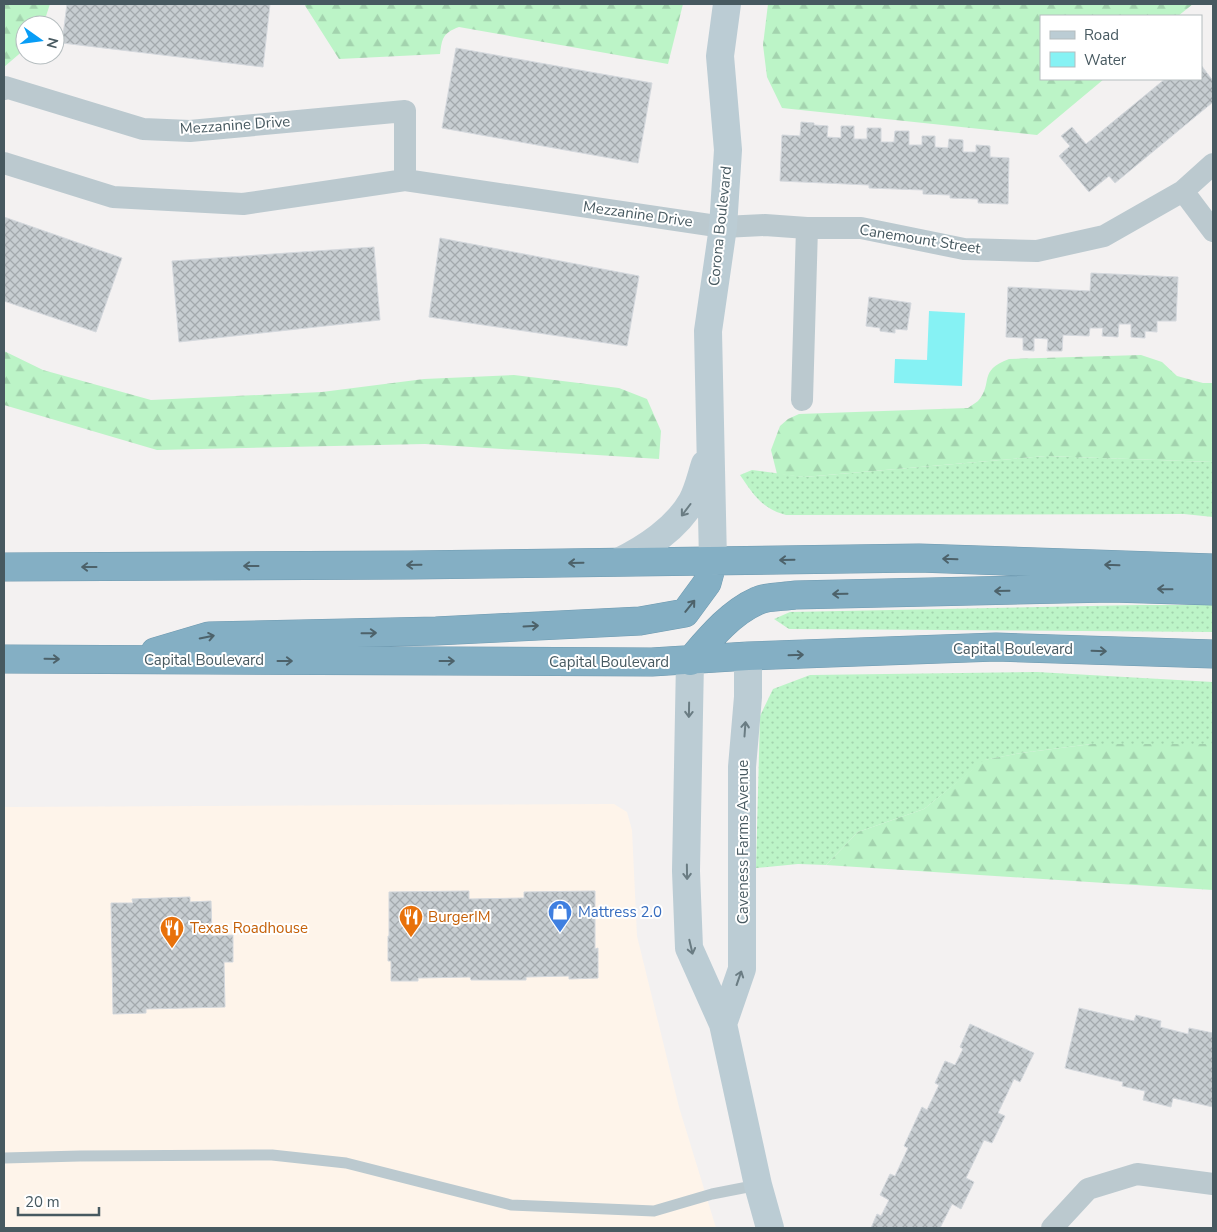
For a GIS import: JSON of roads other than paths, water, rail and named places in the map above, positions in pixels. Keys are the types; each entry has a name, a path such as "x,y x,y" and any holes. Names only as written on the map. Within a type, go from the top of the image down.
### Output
{"highway":[{"path":"4,567 919,558 1213,568"},
{"path":"126,660 209,636 436,631 640,621 685,613 707,583 713,561"},
{"path":"690,661 717,631 740,611 758,600 795,595 1101,588 1213,591"},
{"name":"Capital Boulevard","path":"4,659 632,662 996,647 1213,654"}],"street":[{"name":"Corona Boulevard","path":"713,561 708,331 722,227 728,150 720,56 727,4"},
{"name":"Mezzanine Drive","path":"4,89 5,87 144,129 190,131 405,111 405,180"},
{"name":"Mezzanine Drive","path":"4,162 114,198 243,204 405,180 722,227"},
{"name":"Canemount Street","path":"722,227 765,225 807,228 861,228 964,248 1037,251 1104,236 1183,191 1213,164"},
{"path":"1183,191 1213,231"},
{"path":"802,400 807,228"},
{"name":"Corona Boulevard","path":"618,562 637,553 648,545 686,510 696,493 710,448"},
{"name":"Caveness Farms Avenue","path":"723,1024 742,969 742,768 748,698 748,656"},
{"path":"690,661 686,870 690,948 723,1024 758,1185 770,1228"},
{"path":"1052,1228 1088,1189 1137,1174 1213,1184"}],"lane":[{"path":"4,1158 272,1155 346,1163 511,1205 654,1211 712,1194 758,1185"}],"water":[{"path":"929,311 965,313 962,386 894,383 895,359 927,360"}],"place":[{"name":"Mattress 2.0","path":"560,933"},
{"name":"BurgerIM","path":"411,938"},
{"name":"Texas Roadhouse","path":"172,949"}]}
